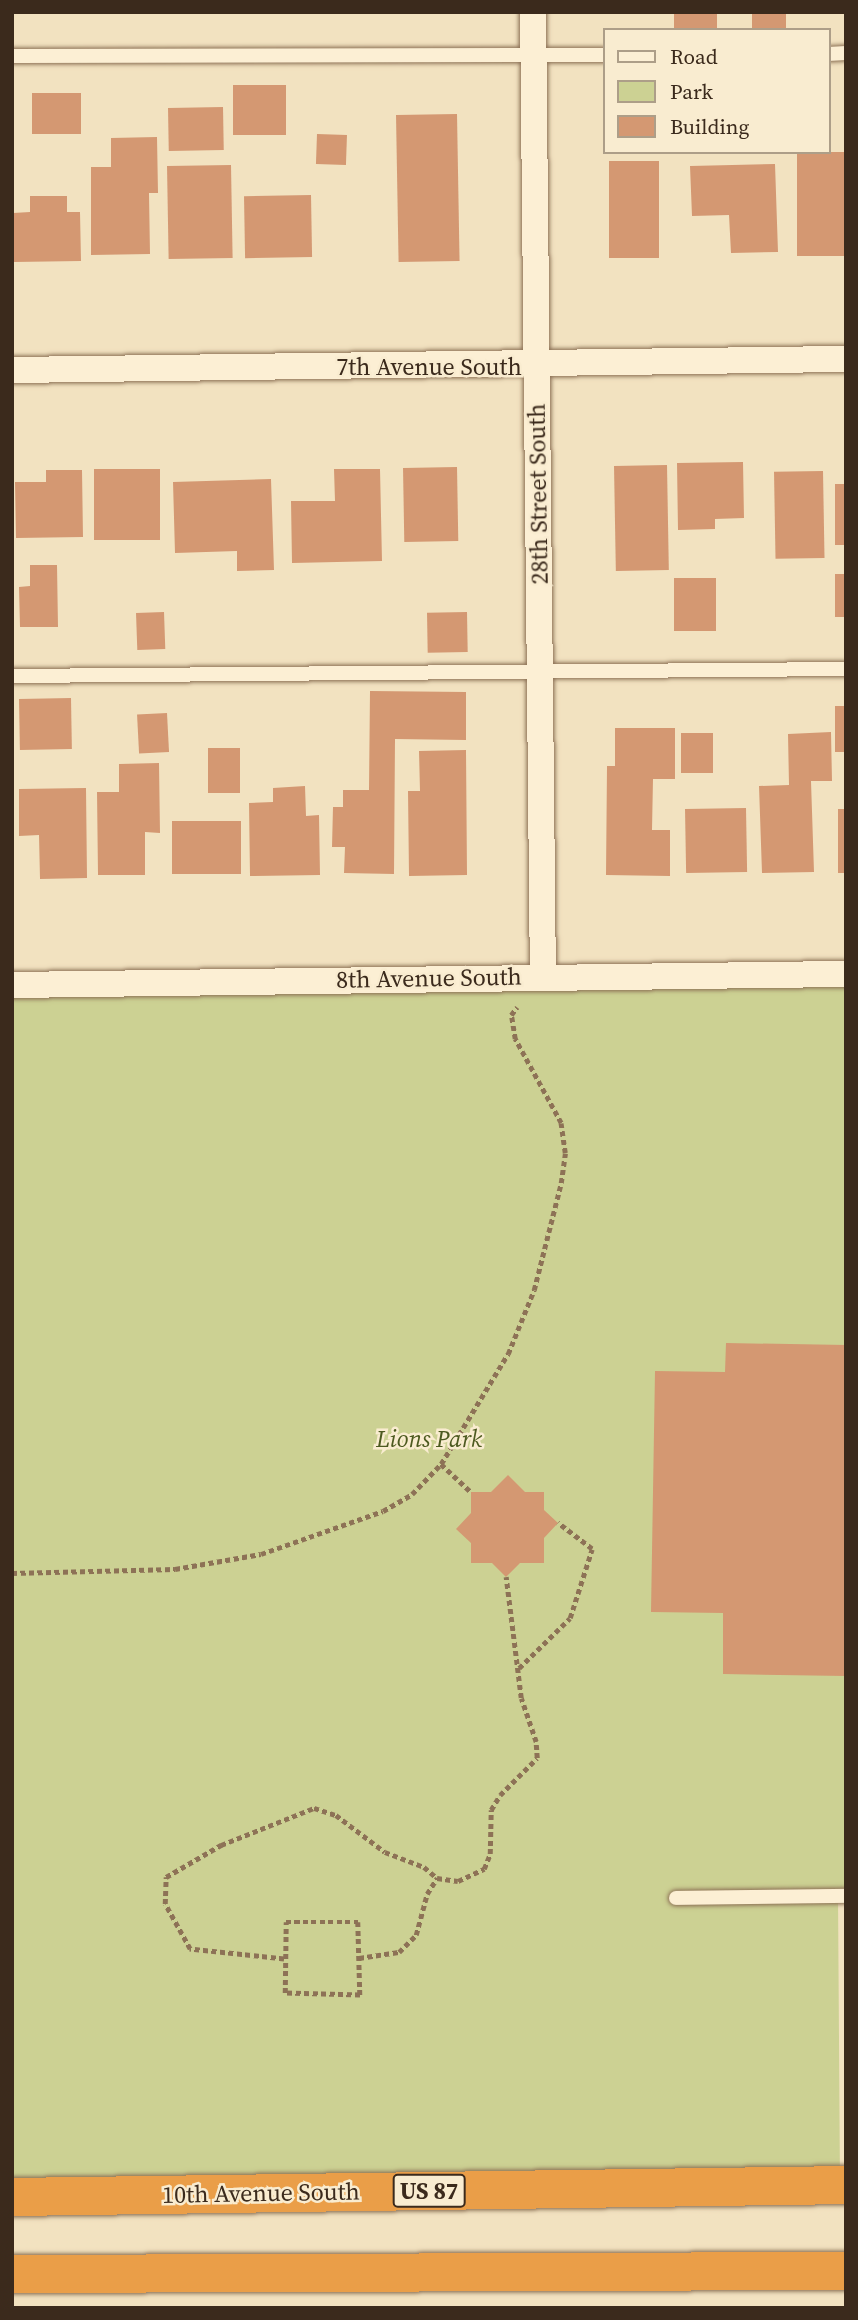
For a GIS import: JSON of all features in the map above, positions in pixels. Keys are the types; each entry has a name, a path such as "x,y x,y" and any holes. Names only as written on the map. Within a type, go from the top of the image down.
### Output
{"highway":[{"name":"10th Avenue South","path":"12,2197 846,2185"},
{"path":"12,2274 846,2271"}],"street":[{"name":"28th Street South","path":"533,12 543,976"},
{"name":"7th Avenue South","path":"12,370 537,366 846,359"},
{"name":"8th Avenue South","path":"12,985 846,974"}],"lane":[{"path":"12,56 602,55"},
{"path":"12,676 846,669"},
{"path":"676,1898 846,1896"}],"path":[{"path":"12,1573 175,1569 261,1554 383,1511 412,1493 441,1464 508,1354 534,1290 561,1183 565,1153 561,1123 523,1059 511,1015 543,976"},
{"path":"441,1464 471,1492"},
{"path":"519,1669 570,1618 592,1549 558,1523"},
{"path":"284,1959 190,1949 165,1904 166,1877 221,1845 314,1808 335,1815 385,1852 424,1867 438,1878 458,1881 484,1869 490,1854 491,1810 499,1795 537,1758 536,1742 521,1698 506,1577"},
{"path":"359,1958 399,1952 416,1935 427,1894 438,1878"},
{"path":"286,1922 358,1922 360,1995 285,1993 284,1959 286,1922"}],"green space":[{"name":"Lions Park","path":"846,975 846,1894 838,1894 840,2185 12,2196 12,985"}],"building":[{"path":"674,12 717,12 717,28 674,28"},
{"path":"752,12 786,12 786,28 752,28"},
{"path":"233,85 286,85 286,135 233,135"},
{"path":"32,93 81,93 81,134 32,134"},
{"path":"223,107 224,150 169,151 168,108"},
{"path":"457,114 460,261 399,262 396,115"},
{"path":"317,134 347,135 346,165 316,164"},
{"path":"157,137 158,193 149,193 150,254 91,255 91,167 111,167 111,138"},
{"path":"846,152 846,256 797,256 797,154"},
{"path":"609,161 659,161 659,258 609,258"},
{"path":"775,164 778,252 731,253 729,215 692,216 690,166"},
{"path":"231,165 233,258 169,259 167,166"},
{"path":"311,195 312,257 245,258 244,196"},
{"path":"30,196 67,196 67,212 80,212 81,261 14,262 13,213 30,212"},
{"path":"743,462 744,518 715,519 715,529 678,530 677,463"},
{"path":"667,465 669,570 616,571 614,466"},
{"path":"457,467 458,541 404,542 403,468"},
{"path":"94,469 160,469 160,540 94,540"},
{"path":"334,469 380,469 382,561 292,563 291,501 335,501"},
{"path":"46,470 82,470 83,537 16,538 15,482 46,482"},
{"path":"823,471 825,558 776,559 774,472"},
{"path":"271,479 274,570 237,571 237,551 175,553 173,482"},
{"path":"835,484 846,484 846,545 835,545"},
{"path":"30,565 57,565 58,627 20,627 19,587 30,586"},
{"path":"835,574 846,574 846,617 835,617"},
{"path":"674,578 716,578 716,631 674,631"},
{"path":"164,612 165,649 137,650 136,613"},
{"path":"467,612 468,652 428,653 427,613"},
{"path":"370,691 466,692 466,740 395,739 394,874 344,873 345,847 332,847 333,807 343,807 343,790 369,790"},
{"path":"71,698 72,749 20,750 19,699"},
{"path":"835,706 846,706 846,752 835,752"},
{"path":"167,713 169,752 139,754 137,715"},
{"path":"615,728 675,728 675,779 653,779 652,830 670,830 670,876 606,875 607,766 615,766"},
{"path":"831,732 832,781 811,781 814,872 762,873 759,786 789,785 788,734"},
{"path":"681,733 713,733 713,773 681,773"},
{"path":"208,748 240,748 240,793 208,793"},
{"path":"466,750 467,875 409,876 408,791 420,791 419,751"},
{"path":"159,763 160,833 145,832 145,875 98,875 97,792 119,792 119,764"},
{"path":"305,786 306,816 319,815 320,875 250,876 249,803 273,802 273,788"},
{"path":"86,788 87,878 40,879 39,835 19,836 19,789"},
{"path":"746,808 747,872 686,873 685,809"},
{"path":"838,809 846,809 846,873 838,873"},
{"path":"172,821 241,821 241,874 172,874"},
{"path":"726,1343 846,1345 846,1676 723,1674 723,1613 651,1612 655,1371 725,1372"},
{"path":"508,1475 525,1492 544,1492 544,1510 558,1523 544,1538 544,1563 520,1563 506,1577 492,1563 471,1563 471,1543 456,1529 471,1513 471,1492 491,1492"}]}
